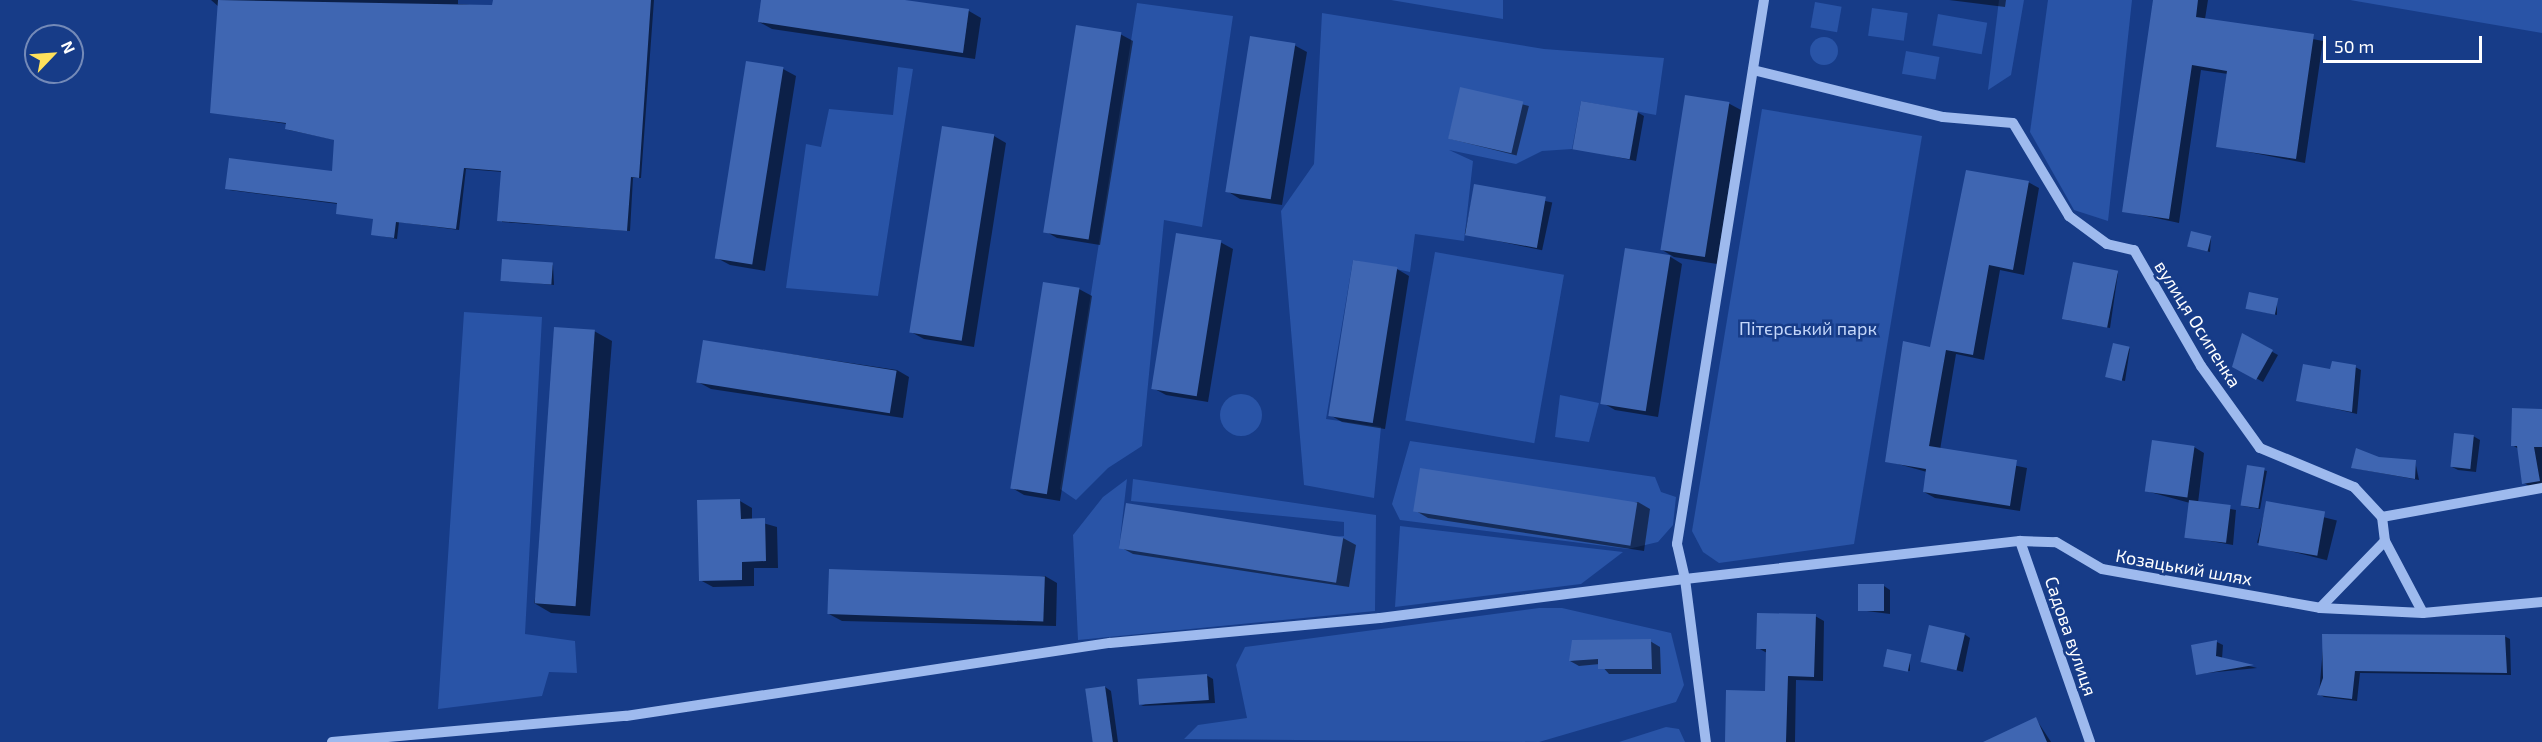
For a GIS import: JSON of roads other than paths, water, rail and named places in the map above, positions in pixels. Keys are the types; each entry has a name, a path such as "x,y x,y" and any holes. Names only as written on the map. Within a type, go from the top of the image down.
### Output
{"street":[{"path":"1706,742 1685,579 1677,544 1764,0"},
{"name":"вулиця Осипенка","path":"1753,70 1942,117 2013,123 2070,216 2107,244 2134,250 2201,366 2260,448 2354,487 2382,517"},
{"path":"2423,613 2385,541 2382,517 2542,488"},
{"name":"Козацький шлях","path":"332,742 626,716 1110,643 1380,618 1626,586 2020,541 2056,542 2102,569 2320,608 2423,613 2542,602"},
{"name":"Садова вулиця","path":"2020,541 2090,742"},
{"path":"2320,608 2385,541"}],"park label":[{"name":"Пітєрський парк","path":"1808,328"}]}
